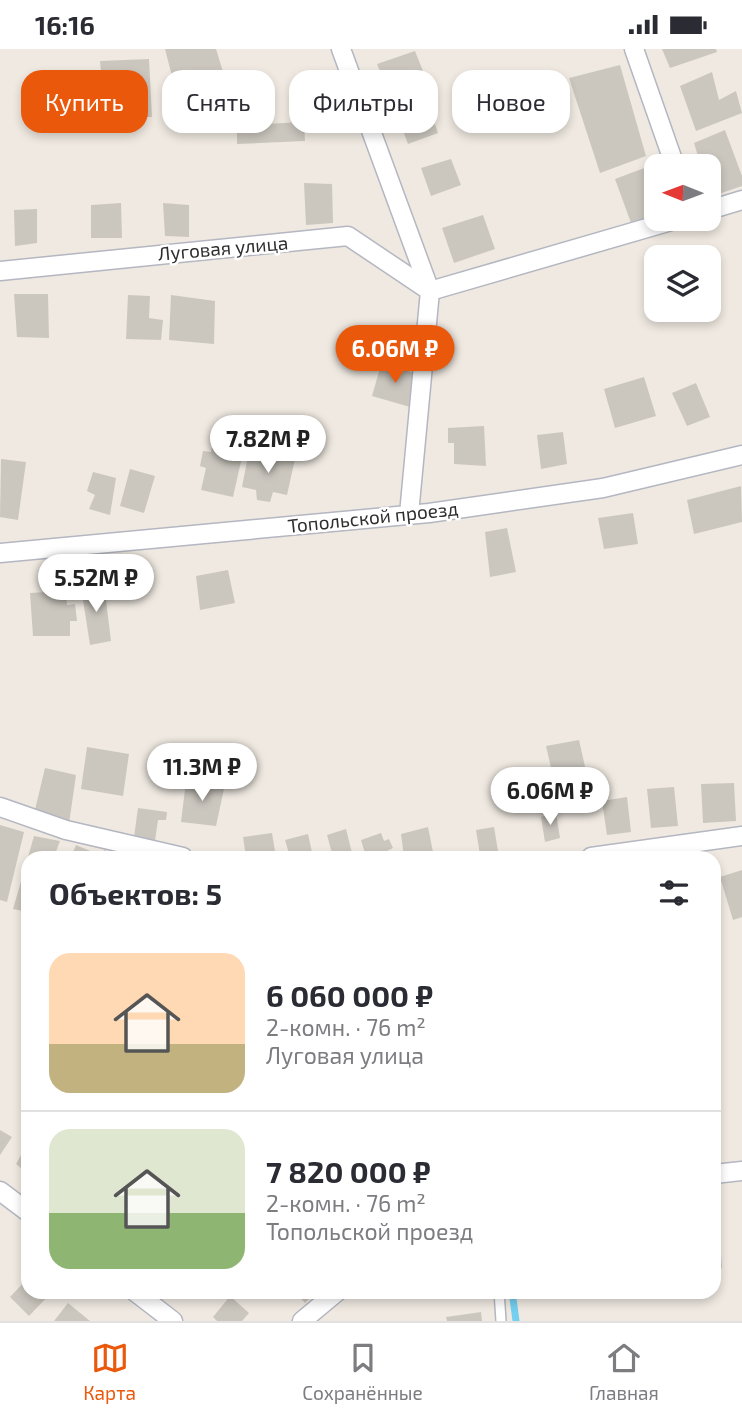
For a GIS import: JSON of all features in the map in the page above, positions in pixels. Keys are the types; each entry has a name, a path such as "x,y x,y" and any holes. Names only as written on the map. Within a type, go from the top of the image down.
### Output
{"street":[{"path":"341,49 430,291 409,514"},
{"path":"634,49 671,154"},
{"path":"721,206 742,200"},
{"path":"430,291 644,229"},
{"name":"Луговая улица","path":"0,271 348,236 430,291"},
{"name":"Топольской проезд","path":"0,553 409,514 603,488 742,454"},
{"path":"0,807 66,830 157,851"},
{"path":"634,851 742,836"},
{"path":"721,1173 742,1171"},
{"path":"0,1191 21,1207"},
{"path":"144,1299 173,1321"},
{"path":"302,1321 328,1299"}],"lane":[{"path":"500,1299 501,1321"}],"building":[{"path":"165,49 216,49 223,70 170,70"},
{"path":"662,49 716,49 717,52 670,68"},
{"path":"415,51 423,70 379,70 377,64"},
{"path":"149,59 152,117 148,117 148,70 101,70 100,61"},
{"path":"620,65 644,157 600,173 570,78"},
{"path":"712,72 719,100 736,91 742,113 696,131 680,86"},
{"path":"275,123 289,123 289,133 305,133 305,141 237,144 237,133 275,133"},
{"path":"725,130 742,176 742,186 721,193 721,154 697,154 694,143"},
{"path":"404,133 438,133 408,144"},
{"path":"451,159 461,185 431,196 421,168"},
{"path":"644,168 644,219 631,223 615,179"},
{"path":"304,183 332,184 333,223 306,225"},
{"path":"121,203 122,238 91,238 91,205"},
{"path":"163,203 189,205 189,237 165,236"},
{"path":"37,209 37,243 15,246 14,210"},
{"path":"483,215 495,249 454,263 442,228"},
{"path":"14,294 48,294 49,338 17,337"},
{"path":"128,295 150,296 149,318 163,320 161,340 126,339"},
{"path":"171,295 215,301 214,344 169,340"},
{"path":"382,361 416,374 410,407 372,396"},
{"path":"644,377 656,416 615,428 604,389"},
{"path":"696,383 710,417 687,426 672,393"},
{"path":"484,426 486,466 454,464 454,443 448,443 448,428"},
{"path":"563,432 567,464 541,469 537,435"},
{"path":"213,442 244,448 233,497 201,490 206,468 200,466 203,451 211,452"},
{"path":"249,451 295,459 287,495 273,492 270,502 257,500 256,490 242,487"},
{"path":"1,459 26,462 18,520 0,517"},
{"path":"130,469 155,476 144,513 120,506"},
{"path":"93,472 116,478 110,515 89,509 95,495 87,491"},
{"path":"741,486 742,522 694,534 687,500"},
{"path":"633,513 638,544 604,549 598,518"},
{"path":"507,528 516,572 490,577 485,532"},
{"path":"228,570 235,603 200,610 196,576"},
{"path":"104,584 111,641 90,645 81,587"},
{"path":"66,591 67,605 75,604 77,621 70,621 70,636 33,636 30,593"},
{"path":"579,740 586,771 572,773 565,781 556,781 546,746"},
{"path":"87,747 129,754 123,796 81,789"},
{"path":"45,768 76,775 69,824 34,814"},
{"path":"186,781 225,784 216,826 181,822"},
{"path":"734,783 736,821 703,823 701,784"},
{"path":"674,787 678,826 651,828 647,789"},
{"path":"627,797 631,832 607,835 602,801"},
{"path":"138,808 167,812 166,820 158,820 155,841 134,837"},
{"path":"556,813 560,838 545,842 541,817"},
{"path":"0,825 24,832 7,902 0,900"},
{"path":"428,827 433,851 403,851 401,834"},
{"path":"494,827 498,851 479,851 476,830"},
{"path":"346,829 352,851 331,851 327,835"},
{"path":"272,833 275,851 245,851 243,837"},
{"path":"381,833 384,841 389,839 393,848 387,851 364,851 361,840"},
{"path":"308,834 312,851 288,851 285,840"},
{"path":"34,836 60,841 56,851 30,851"},
{"path":"76,845 90,851 74,851"},
{"path":"742,870 742,917 733,920 721,877"},
{"path":"21,882 21,911 13,909"},
{"path":"0,1130 12,1137 0,1155"},
{"path":"21,1155 21,1168 16,1164"},
{"path":"21,1285 21,1299 45,1299 29,1316 10,1297"},
{"path":"228,1299 233,1299 249,1313 242,1321 217,1321 213,1317"},
{"path":"68,1303 90,1321 54,1321"},
{"path":"481,1312 482,1321 447,1321 446,1317"}],"waterway":[{"path":"513,1299 516,1321"}]}
